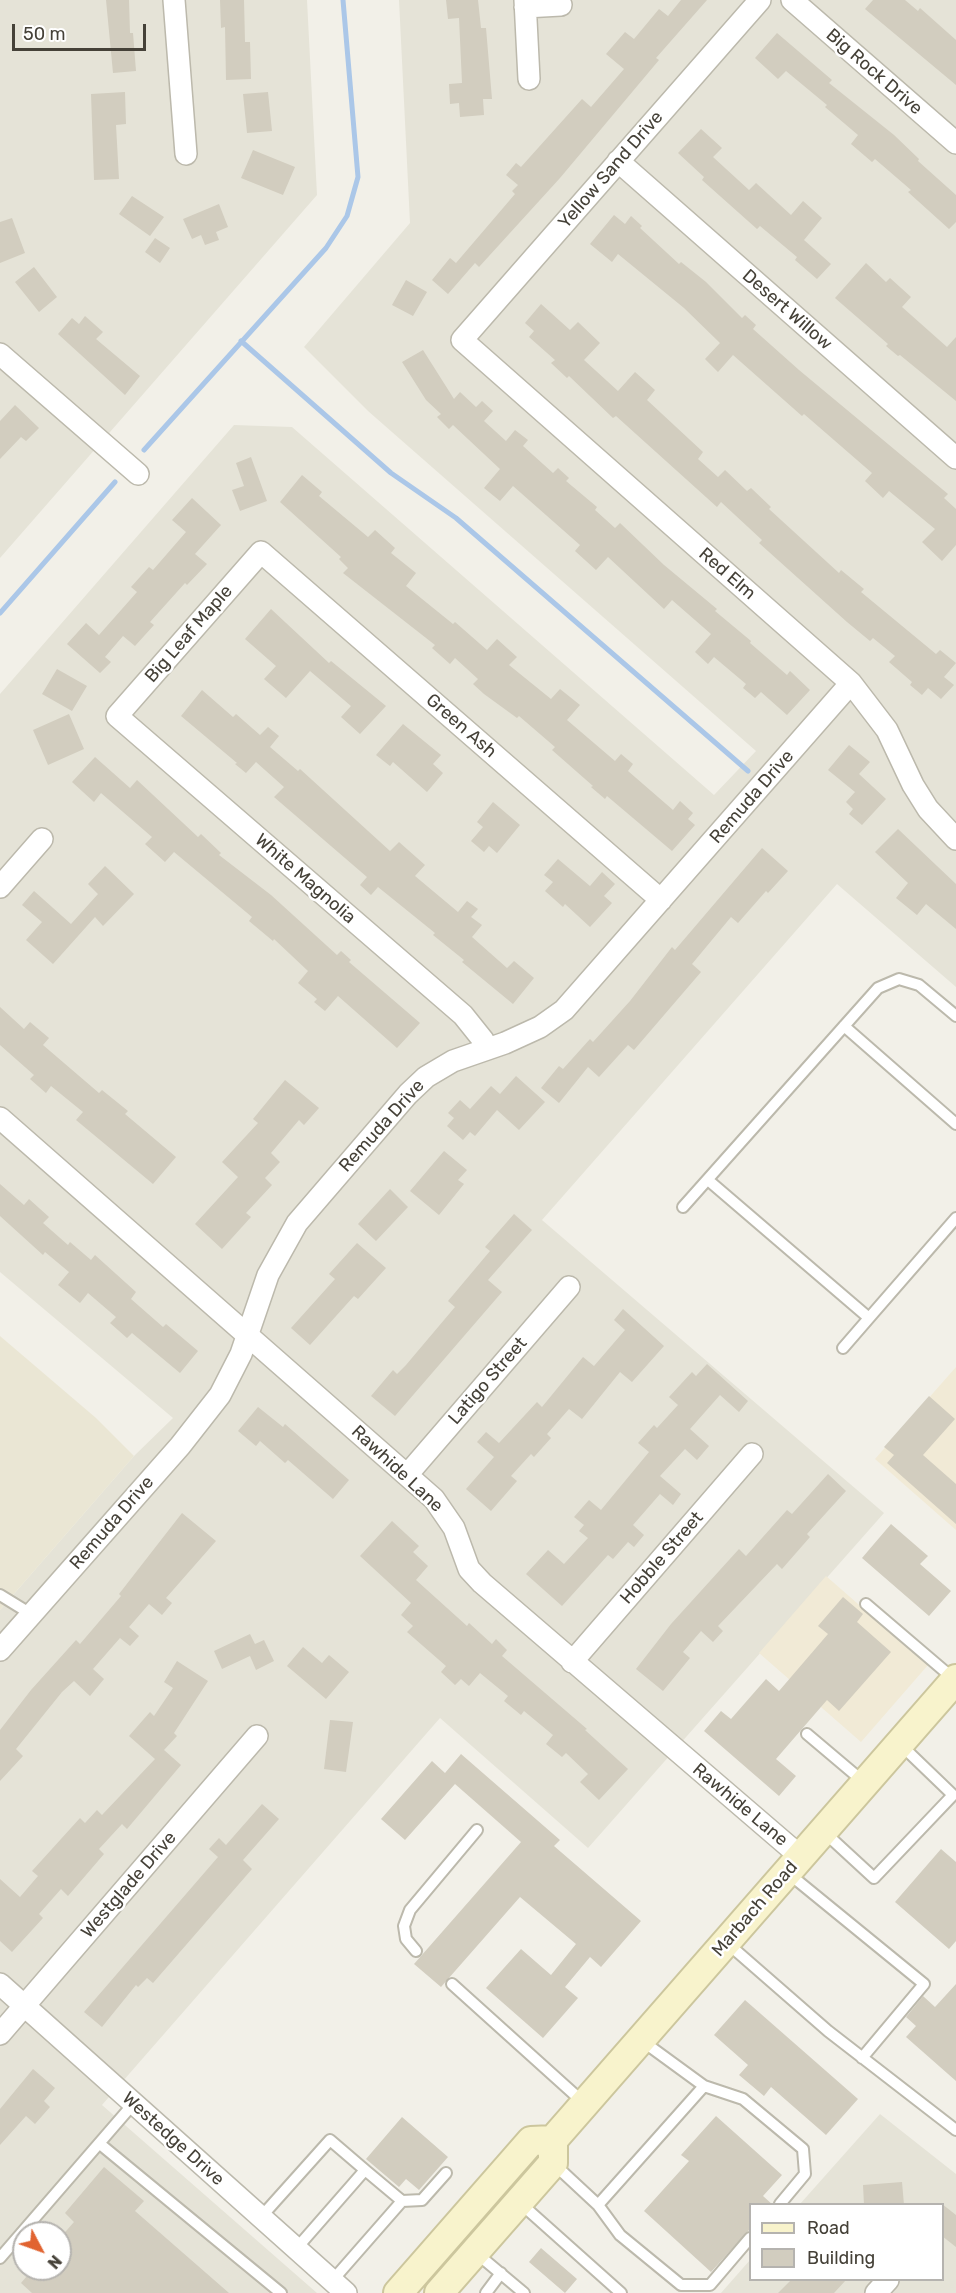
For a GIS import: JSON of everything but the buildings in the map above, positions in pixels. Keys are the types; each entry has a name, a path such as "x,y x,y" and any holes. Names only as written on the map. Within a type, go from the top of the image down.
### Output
{"main road":[{"name":"Marbach Road","path":"439,2293 518,2202 584,2104 956,1680"},
{"path":"398,2293 531,2141 553,2151"}],"street":[{"path":"174,0 186,154"},
{"name":"Yellow Sand Drive","path":"462,340 760,0"},
{"name":"Big Rock Drive","path":"792,0 956,143"},
{"path":"529,79 525,4 561,5"},
{"name":"Desert Willow","path":"618,161 956,458"},
{"name":"Red Elm","path":"462,340 851,683 887,730 913,785 928,809 956,839"},
{"path":"0,354 138,474"},
{"name":"Big Leaf Maple","path":"117,716 261,552"},
{"name":"Green Ash","path":"261,552 661,900"},
{"name":"Remuda Drive","path":"0,1650 180,1446 220,1395 241,1354 246,1333 268,1275 297,1223 426,1077 453,1061 505,1043 540,1027 564,1011 851,683"},
{"name":"White Magnolia","path":"117,716 463,1015 486,1048"},
{"path":"0,887 42,839"},
{"name":"Rawhide Lane","path":"0,1118 407,1475 445,1512 459,1539 469,1569 794,1864"},
{"name":"Latigo Street","path":"407,1475 569,1287"},
{"name":"Hobble Street","path":"572,1662 752,1454"},
{"name":"Westglade Drive","path":"0,2034 257,1736"},
{"name":"Westedge Drive","path":"0,1984 339,2287"},
{"path":"876,2293 887,2281"}],"lane":[{"path":"683,1207 878,988 899,979 920,985 956,1016"},
{"path":"844,1026 956,1124"},
{"path":"708,1180 869,1318"},
{"path":"843,1348 956,1218"},
{"path":"0,1595 31,1614"},
{"path":"866,1604 956,1680"},
{"path":"807,1734 865,1783"},
{"path":"823,1831 874,1878 953,1795 900,1744"},
{"path":"416,1951 406,1939 404,1926 410,1910 477,1830"},
{"path":"794,1864 924,1984 862,2058"},
{"path":"726,1942 862,2058 956,2130"},
{"path":"452,1984 584,2104"},
{"path":"640,2040 704,2086 743,2099 803,2149 805,2174 782,2203"},
{"path":"598,2205 704,2086"},
{"path":"0,2258 134,2103"},
{"path":"261,2217 330,2140 402,2201 422,2200 446,2173"},
{"path":"100,2144 281,2293"},
{"path":"553,2151 620,2235 681,2285 710,2285 749,2239"},
{"path":"296,2249 365,2170"},
{"path":"339,2287 402,2201"},
{"path":"518,2202 621,2293"},
{"path":"475,2252 524,2293"},
{"path":"486,2293 501,2273"}],"shaded area":[{"path":"0,0 307,0 317,195 0,558"},
{"path":"399,0 956,0 956,987 837,884 542,1220 884,1513 588,1848 440,1718 102,2105 317,2293 0,2293 0,1610 134,1456 173,1418 0,1272 0,694 234,425 292,427 714,795 756,751 368,411 304,347 410,223"},
{"path":"0,1336 96,1418 134,1456 0,1610"},
{"path":"956,1367 956,1530 875,1459"},
{"path":"826,1576 928,1665 861,1742 759,1653"},
{"path":"880,2114 956,2174 956,2293 721,2293 749,2261 749,2281 944,2281 944,2203 801,2203"}],"waterway":[{"path":"144,450 326,248 347,216 358,177 343,0"},
{"path":"241,341 391,473 456,518 748,771"},
{"path":"0,613 115,482"}]}
